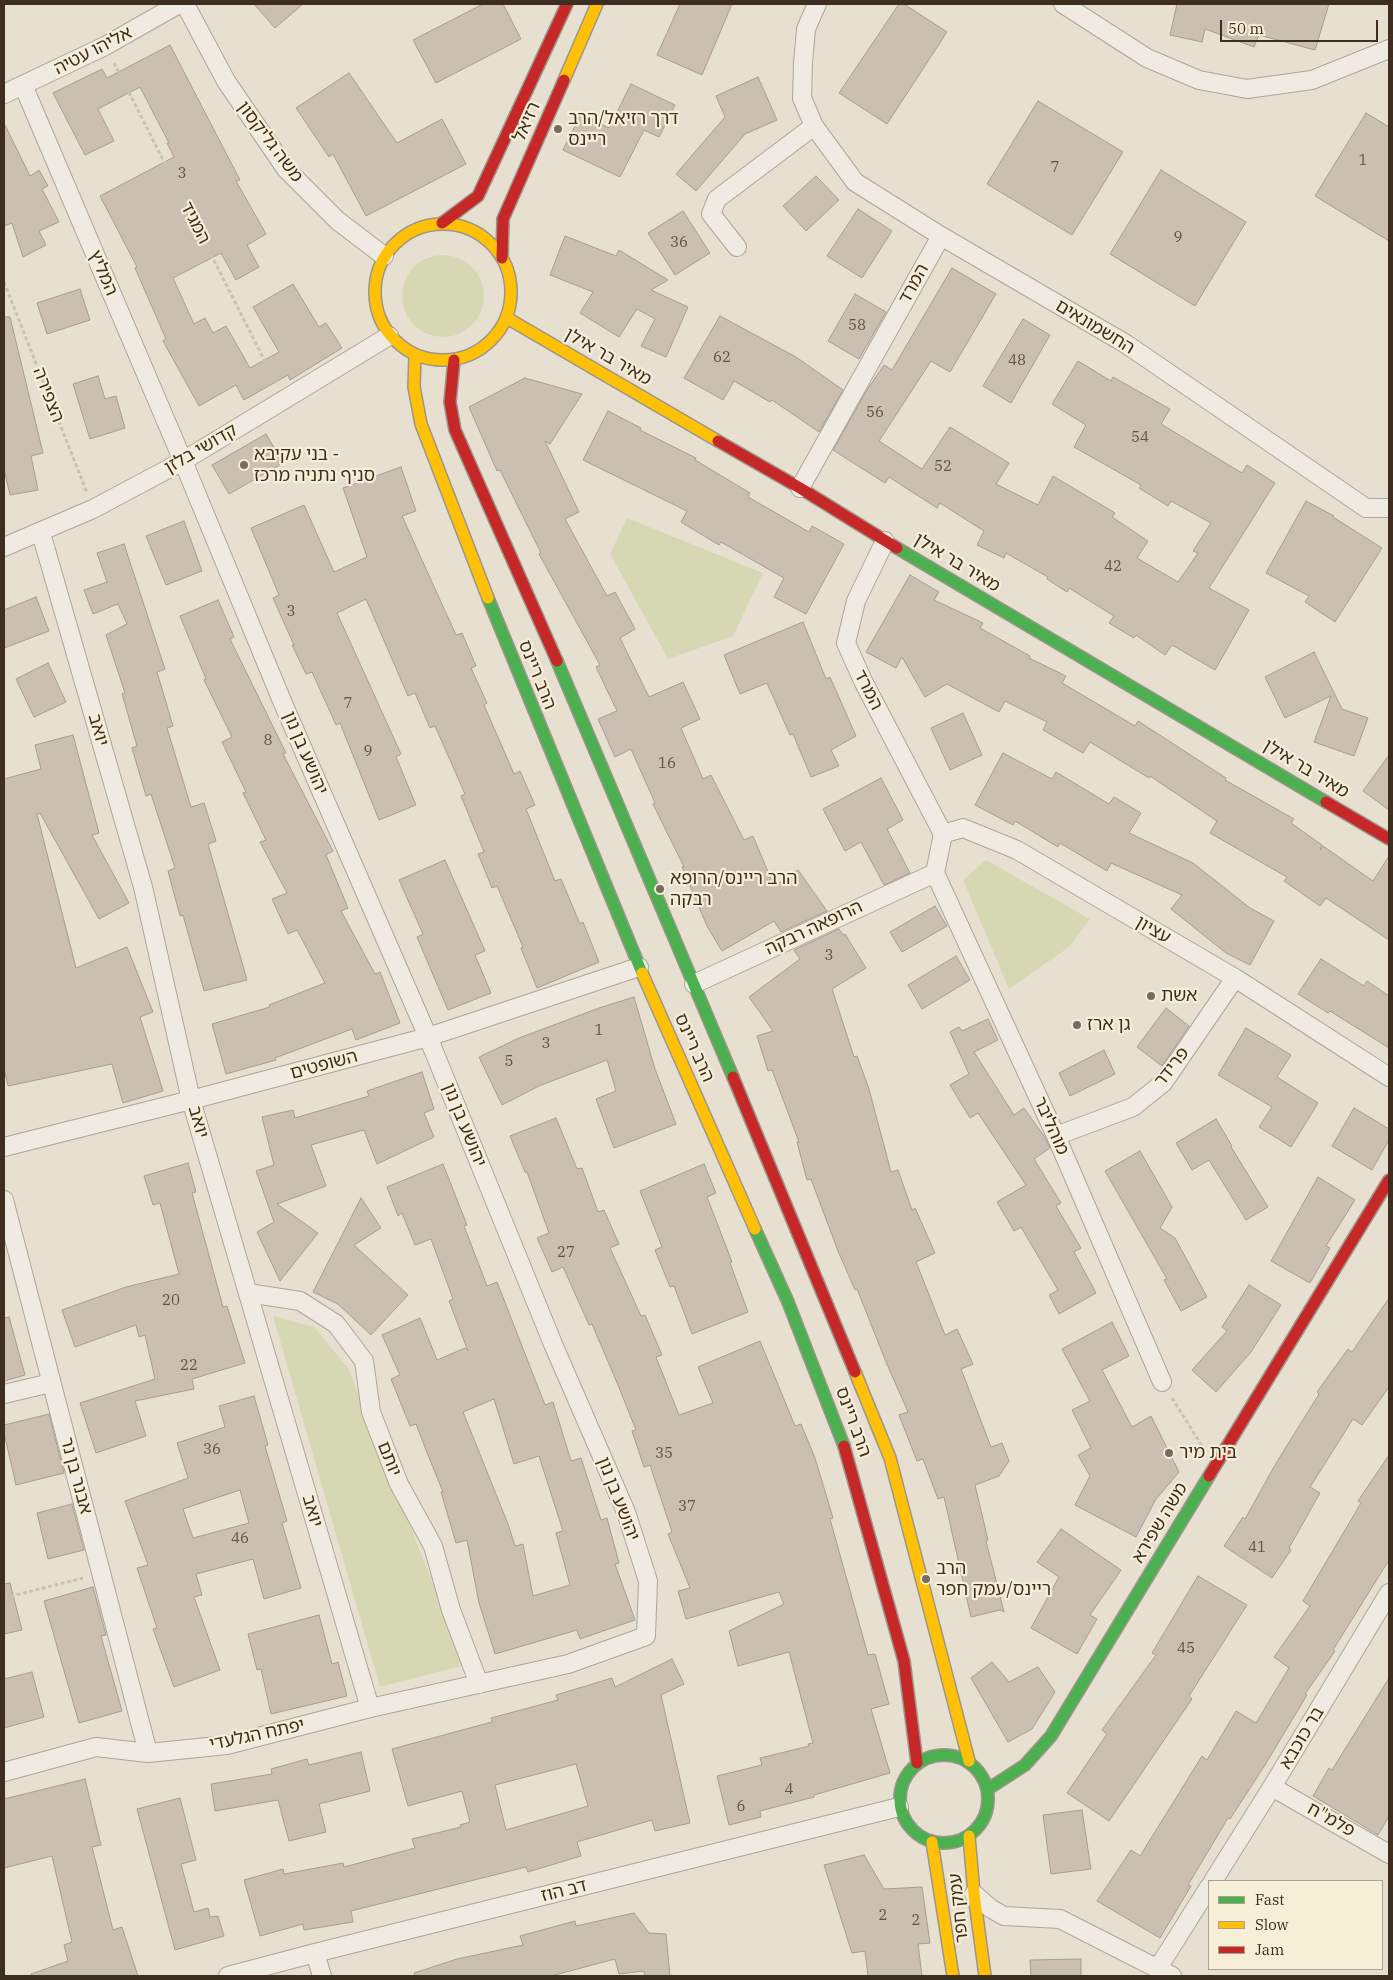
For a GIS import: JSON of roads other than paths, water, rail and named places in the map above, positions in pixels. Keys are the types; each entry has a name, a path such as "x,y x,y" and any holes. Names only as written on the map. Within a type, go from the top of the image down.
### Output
{"main road":[{"name":"רזיאל","path":"442,223 478,196 566,4"},
{"name":"רזיאל","path":"502,258 503,219 597,4"},
{"path":"442,223 460,226 477,232 491,243 502,258 510,277 512,298 507,318 494,338 476,352 454,360 434,361 415,355 401,347 389,336 378,318 374,297 376,276 384,256 400,238 419,228 442,223"},
{"name":"מאיר בר אילן","path":"507,318 800,488 885,541 1389,839"},
{"name":"הרב ריינס","path":"415,355 414,387 421,424 505,643 639,967 788,1302 848,1452 904,1661 917,1763"},
{"name":"הרב ריינס","path":"454,360 450,402 455,430 545,633 694,984 890,1458 969,1761"},
{"name":"משה שפירא","path":"988,1789 1025,1765 1051,1736 1389,1180"},
{"path":"939,1754 954,1755 969,1761 982,1775 988,1789 989,1805 980,1826 969,1836 948,1844 932,1842 915,1834 905,1822 900,1807 900,1789 907,1774 917,1763 939,1754"},
{"name":"עמק חפר","path":"969,1836 974,1894 985,1976"},
{"name":"עמק חפר","path":"932,1842 954,1976"}],"street":[{"name":"אליהו עטיה","path":"4,94 105,46 180,4"},
{"name":"משה גליקסון","path":"185,4 226,81 286,169 338,221 384,256"},
{"name":"החשמונאים","path":"817,4 806,29 802,63 802,98 814,126 855,182 941,236 1126,344 1366,508 1389,508"},
{"path":"1063,4 1147,58 1198,80 1247,89 1312,80 1389,49"},
{"name":"המליץ","path":"23,85 183,461"},
{"path":"737,246 711,214 717,199 814,126"},
{"name":"המרד","path":"800,488 941,236"},
{"name":"קדושי בלזן","path":"4,547 93,509 183,461 389,336"},
{"name":"יהושע בן נון","path":"183,461 282,701 428,1037 553,1344 626,1512 648,1581 646,1636 568,1664 479,1684"},
{"name":"יואב","path":"41,532 143,887 191,1100 370,1708"},
{"name":"המרד","path":"885,541 856,601 846,643 864,682 943,834"},
{"name":"עציון","path":"943,834 963,828 1017,850 1235,978 1389,1076"},
{"path":"935,873 943,834"},
{"name":"הרופאה רבקה","path":"694,984 935,873"},
{"name":"מוהליבר","path":"935,873 1056,1136 1162,1382"},
{"name":"השופטים","path":"4,1147 428,1037 639,967"},
{"name":"פרידר","path":"1056,1136 1133,1107 1163,1083 1235,978"},
{"name":"אבנר בן נר","path":"5,1209 148,1753"},
{"name":"יותם","path":"248,1293 300,1301 336,1324 364,1361 371,1412 400,1484 432,1546 451,1610 479,1684"},
{"path":"4,1394 51,1383"},
{"name":"בר כוכבא","path":"1214,1880 1389,1593"},
{"name":"יפתח הגלעדי","path":"4,1772 96,1747 148,1753 227,1745 370,1708 479,1684"},
{"name":"פלמ\"ח","path":"1272,1787 1389,1854"},
{"name":"דב הוז","path":"228,1976 900,1807"},
{"path":"974,1894 990,1908 1004,1916 1060,1920 1165,1972 1208,1889"},
{"path":"315,1953 322,1976"}],"place":[{"name":"דרך רזיאל/הרב ריינס","path":"558,129"},
{"name":"בני עקיבא - סניף נתניה מרכז","path":"244,465"},
{"name":"הרב ריינס/הרופא רבקה","path":"660,889"},
{"name":"אשת","path":"1151,996"},
{"name":"גן ארז","path":"1077,1025"},
{"name":"בית מיר","path":"1169,1453"},
{"name":"הרב ריינס/עמק חפר","path":"926,1579"}]}
